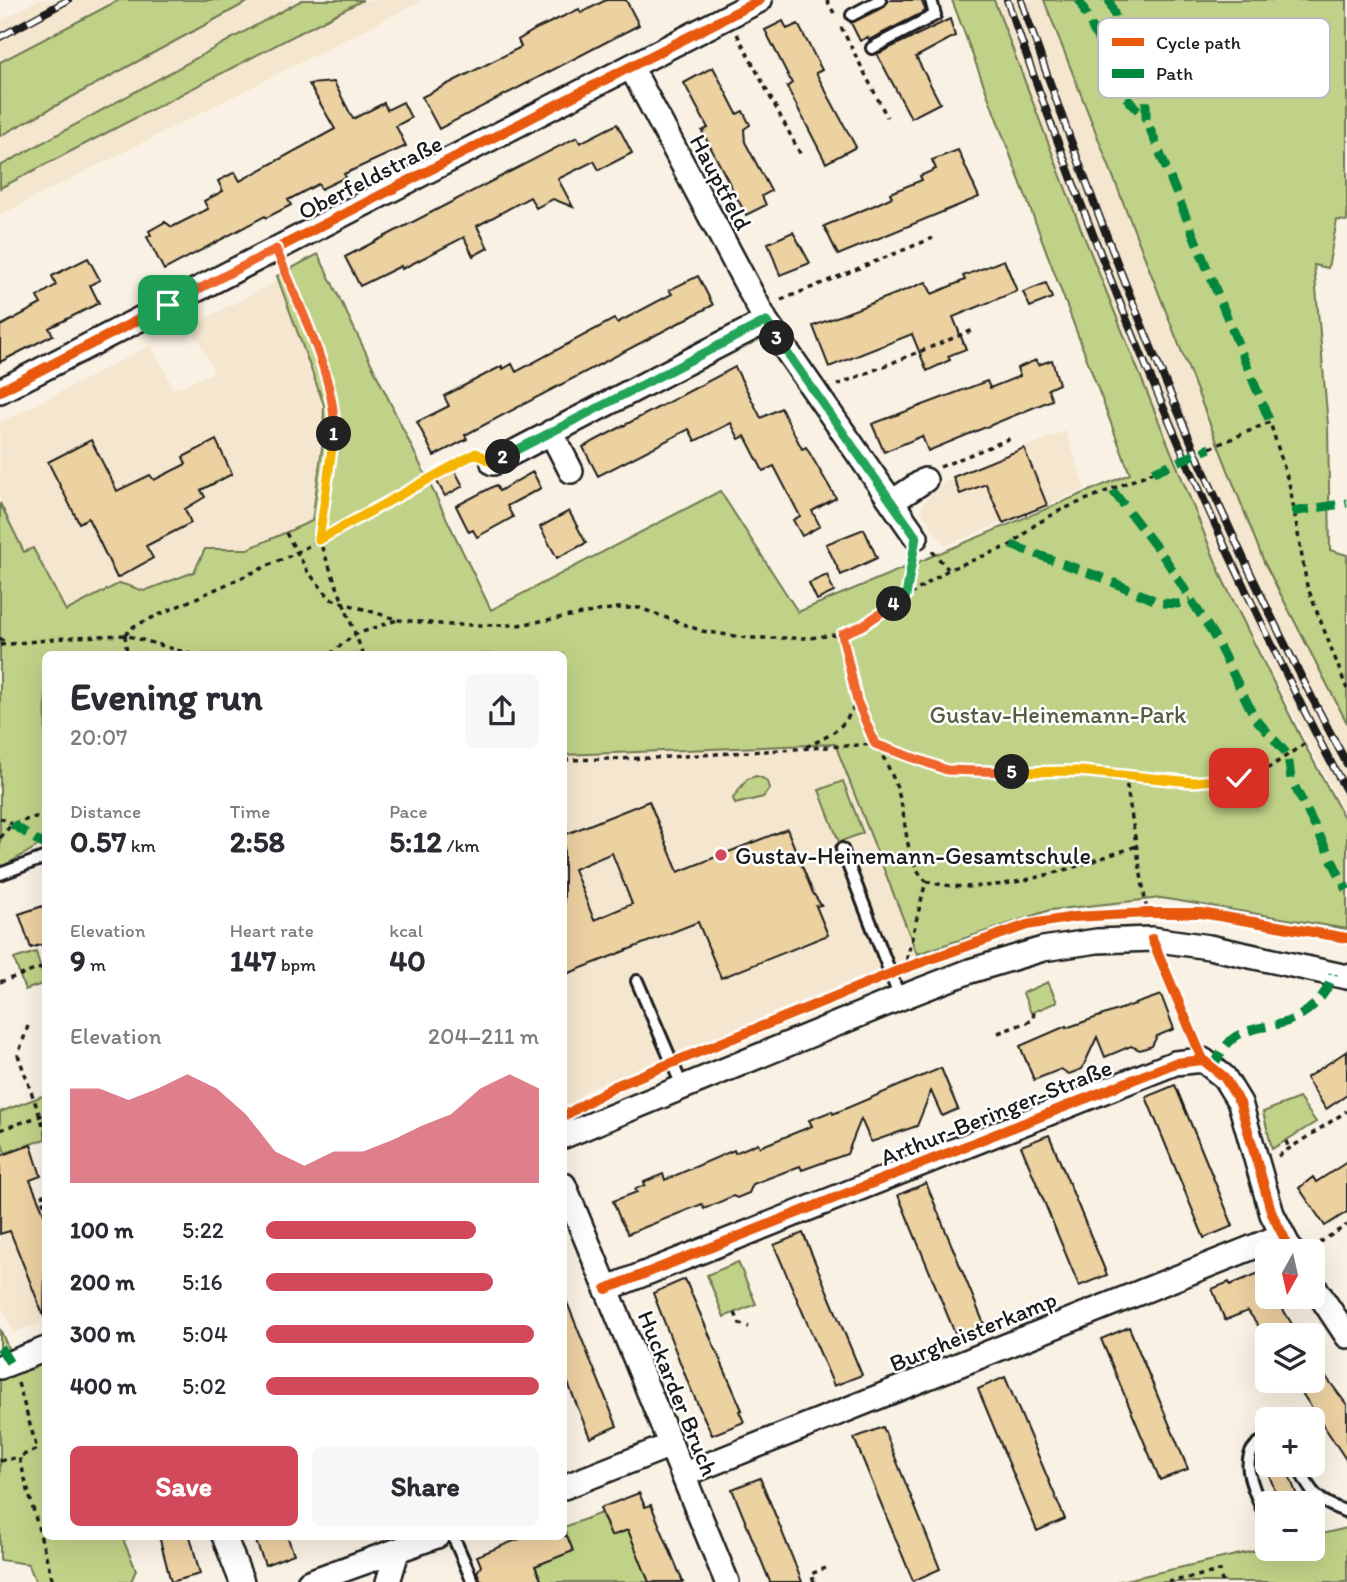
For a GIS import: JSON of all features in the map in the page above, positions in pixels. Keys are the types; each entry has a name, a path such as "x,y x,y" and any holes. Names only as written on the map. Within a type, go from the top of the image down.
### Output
{"street":[{"name":"Oberfeldstraße","path":"0,391 760,0"},
{"name":"Hauptfeld","path":"631,67 763,315 916,537"},
{"path":"493,463 763,315"},
{"path":"551,432 570,471"},
{"path":"892,502 925,480"},
{"path":"567,1135 900,998 1043,948 1097,941 1152,939 1209,947 1347,977"},
{"name":"Arthur-Beringer-Straße","path":"607,1289 1175,1063 1203,1060 1224,1077 1240,1103 1259,1169 1284,1239"},
{"name":"Huckarder Bruch","path":"567,1192 727,1582"},
{"name":"Burgheisterkamp","path":"683,1475 1255,1256"},
{"path":"1325,1303 1347,1336"},
{"path":"5,1365 42,1351"},
{"path":"567,1486 671,1446"},
{"path":"226,1540 242,1582"},
{"path":"309,1582 427,1540"},
{"path":"387,1582 397,1552"}],"lane":[{"path":"852,15 880,0"},
{"path":"872,48 935,15 931,0"},
{"path":"842,849 900,998"},
{"path":"0,874 42,858"},
{"path":"637,981 683,1088"},
{"path":"1255,1447 1251,1452 1247,1471 1255,1491"},
{"path":"1303,1477 1307,1487 1323,1504 1347,1512"},
{"path":"455,1540 473,1582"}],"path":[{"path":"827,0 887,117"},
{"path":"728,16 802,157"},
{"path":"763,315 933,238"},
{"path":"276,249 326,377 335,412 333,446 319,540 362,651"},
{"path":"815,394 973,330"},
{"path":"1210,448 1270,422 1290,487 1307,586 1347,689"},
{"path":"925,480 939,468 1014,437"},
{"path":"125,635 134,626 226,587 296,553 476,453 493,463"},
{"path":"286,533 308,572 331,600 399,620 451,625 518,625 616,608 640,608 702,631 747,638 809,638 842,634 862,626 948,570 1011,545 1036,524 1061,510 1153,472"},
{"path":"906,596 916,537"},
{"path":"334,651 354,635 399,620"},
{"path":"842,634 857,701 900,796 910,852 916,871 926,881 950,888 973,888 1057,872 1137,846"},
{"path":"125,635 127,651"},
{"path":"0,645 125,635 181,651"},
{"path":"0,638 6,645"},
{"path":"802,749 830,736 847,722 857,701"},
{"path":"567,760 653,758 875,744 947,770 990,773 1080,771 1192,782 1239,778 1270,767 1304,744"},
{"path":"1125,775 1147,913"},
{"path":"0,838 12,824 42,815"},
{"path":"0,818 12,824"},
{"path":"905,968 926,881"},
{"path":"0,982 42,967"},
{"path":"998,1033 1033,1020 1034,1012"},
{"path":"28,1026 18,1055 42,1123"},
{"path":"1259,1169 1347,1111"},
{"path":"0,1130 42,1115"},
{"path":"1286,1140 1289,1149"},
{"path":"1324,1239 1347,1224"},
{"path":"735,1313 740,1324 749,1327"},
{"path":"0,1461 37,1449 5,1365"},
{"path":"19,1457 53,1582"},
{"path":"814,1582 811,1574 826,1568"},
{"path":"1168,1582 1220,1571 1222,1582"}],"shaded area":[{"path":"37,0 119,0 0,62 0,22"},
{"path":"251,0 302,0 0,166 0,136"},
{"path":"363,0 423,0 0,215 0,188"},
{"path":"994,0 1044,0 1264,562 1347,723 1347,817 1223,580 1081,229"},
{"path":"279,280 324,405 323,441 312,521 248,549 205,549 194,572 144,591 120,584 65,612 33,549 24,552 0,503 0,423 151,345 174,389 214,372 191,326"},
{"path":"1066,431 1085,489 945,546 921,512 923,503 938,487 955,475"},
{"name":"Gustav-Heinemann-Gesamtschule","path":"835,744 917,954 590,1088 567,1107 567,755"},
{"path":"0,1216 42,1216 42,1322 13,1333 0,1302"}],"green space":[{"path":"119,0 251,0 0,136 0,62"},
{"path":"302,0 363,0 0,188 0,166"},
{"name":"Gustav-Heinemann-Park","path":"952,0 994,0 1081,229 1223,580 1301,738 1347,823 1347,929 1161,898 1050,910 917,954 835,744 567,755 567,651 42,651 42,844 0,868 0,503 24,552 33,548 66,611 120,583 144,591 194,572 205,549 248,549 312,521 323,441 324,405 277,276 318,254 491,610 720,491 798,612 1130,474"},
{"path":"1044,0 1347,0 1347,221 1337,220 1328,268 1314,265 1328,425 1330,550 1347,555 1347,723 1264,562"},
{"path":"756,776 768,783 769,789 763,797 735,804 733,798 747,779"},
{"path":"843,781 863,833 839,842 819,790"},
{"path":"36,952 42,984 25,990 14,959"},
{"path":"1048,982 1057,1002 1031,1013 1023,993"},
{"path":"42,1096 42,1140 5,1153 0,1137 0,1112"},
{"path":"1299,1098 1316,1122 1272,1149 1263,1112"},
{"path":"738,1262 756,1304 724,1317 707,1275"},
{"path":"0,1329 8,1348 42,1366 42,1540 123,1540 136,1570 131,1582 36,1582 28,1564 0,1560"},
{"path":"601,1513 611,1536 628,1530 649,1582 542,1582 535,1566 573,1551 567,1535 567,1526"},
{"path":"1347,1528 1347,1582 1116,1582 1255,1551 1255,1561 1325,1561 1325,1533"}],"building":[{"path":"606,0 626,0 639,25 439,129 422,97 521,47 518,40 536,29 579,9 581,13"},
{"path":"888,0 921,0 926,11 869,40 868,37 860,41 851,23 884,7"},
{"path":"950,19 955,36 916,57 940,103 911,118 877,54"},
{"path":"783,21 787,29 798,24 822,70 816,73 856,147 826,163 787,87 792,83 765,30"},
{"path":"713,67 737,114 743,111 750,125 744,129 745,142 771,191 762,196 766,205 746,215 702,131 708,128 684,83"},
{"path":"334,82 353,119 384,103 387,110 403,102 411,118 396,126 406,146 344,174 346,177 321,189 318,184 288,200 291,205 164,270 147,237 151,235 149,231 165,222 172,227 208,209 204,201 223,191 218,181 235,172 240,181 335,129 309,84"},
{"path":"617,124 632,153 599,170 594,161 558,179 573,207 553,199 536,208 530,197 477,226 488,248 473,256 464,237 402,269 401,266 360,286 345,257 577,137 580,143"},
{"path":"958,150 979,197 838,255 824,226 875,205 892,197 890,193 922,180 920,176 936,169 932,160"},
{"path":"793,232 810,263 780,275 768,243"},
{"path":"88,258 100,280 90,285 99,303 49,328 53,335 0,362 0,326 41,304 37,297 56,285 52,276"},
{"path":"1004,260 1017,291 953,317 966,349 948,356 950,360 927,371 912,334 829,367 813,326 926,282 932,294 965,280 963,276"},
{"path":"698,276 713,305 465,435 467,439 434,456 417,422 449,406 444,396 502,366 503,369 512,364 516,372 614,319 617,323 672,294 669,290"},
{"path":"1046,283 1052,298 1030,307 1023,292"},
{"path":"1036,360 1038,365 1052,360 1059,384 1048,389 1052,400 928,451 922,436 884,452 872,424 987,381 990,388 1020,376 1017,368"},
{"path":"735,367 761,418 781,408 802,449 806,447 836,498 812,511 820,526 802,536 793,520 800,516 774,466 763,471 745,436 739,439 731,423 695,441 689,429 598,476 583,447"},
{"path":"91,440 117,491 150,475 154,480 186,464 183,457 216,440 232,474 201,490 205,497 185,509 191,523 146,546 153,558 117,578 88,518 79,523 48,462"},
{"path":"1024,448 1047,505 1003,523 986,484 960,494 953,477"},
{"path":"454,469 463,486 445,496 435,478"},
{"path":"533,472 541,488 507,506 513,517 477,537 473,530 469,532 456,506 496,485 499,491"},
{"path":"569,511 586,543 557,558 540,527"},
{"path":"864,529 877,558 841,575 826,544"},
{"path":"827,575 834,592 817,600 809,583"},
{"path":"649,801 678,872 787,829 813,893 821,905 816,906 828,935 721,978 698,922 567,974 567,834","holes":["612,853 632,904 594,920 574,869"]},
{"path":"42,906 42,944 31,948 19,914"},
{"path":"1161,995 1174,1029 1157,1036 1152,1046 1140,1050 1131,1046 1105,1057 1097,1037 1082,1069 1069,1074 1061,1069 1034,1080 1020,1046 1066,1026"},
{"path":"1347,1051 1347,1095 1326,1109 1306,1078"},
{"path":"941,1068 958,1109 942,1116 931,1091 917,1126 871,1142 861,1119 847,1154 802,1170 800,1166 753,1184 749,1193 737,1198 733,1196 704,1209 702,1204 628,1234 620,1219 613,1201 637,1192 635,1189 645,1185 644,1182 663,1174 665,1180 734,1150 735,1153 758,1143 760,1147 812,1126 809,1120 832,1111 833,1114"},
{"path":"1175,1085 1233,1226 1204,1238 1146,1097"},
{"path":"1049,1135 1107,1275 1079,1286 1021,1146"},
{"path":"31,1145 41,1176 30,1180 42,1208 42,1312 10,1231 0,1234 0,1156"},
{"path":"1347,1162 1347,1212 1325,1226 1299,1188 1313,1177 1316,1182"},
{"path":"926,1183 984,1324 956,1336 898,1195"},
{"path":"803,1233 862,1375 834,1386 774,1245"},
{"path":"1255,1275 1255,1309 1283,1309 1291,1323 1256,1323 1248,1311 1225,1320 1212,1289 1229,1282 1230,1285"},
{"path":"685,1279 742,1410 739,1411 744,1422 712,1435 653,1293"},
{"path":"567,1302 617,1426 590,1438 567,1380"},
{"path":"1129,1327 1188,1469 1160,1480 1101,1339"},
{"path":"1325,1375 1347,1405 1347,1461 1325,1428 1325,1407 1311,1407 1302,1393 1325,1393"},
{"path":"1005,1377 1065,1519 1037,1531 978,1389"},
{"path":"883,1427 940,1569 913,1581 854,1438"},
{"path":"1270,1477 1290,1477 1295,1491 1275,1491"},
{"path":"760,1478 802,1582 770,1582 732,1489"},
{"path":"639,1493 645,1507 651,1505 683,1582 649,1582 628,1530 611,1536 600,1508"},
{"path":"567,1536 573,1551 535,1566 542,1582 485,1582 477,1572 481,1566 477,1556 516,1540 567,1540"},
{"path":"160,1540 191,1540 200,1574 171,1582"},
{"path":"256,1540 289,1540 294,1554 265,1565"}],"railway":[{"path":"0,37 68,0"},
{"path":"1007,0 1089,226 1149,374 1271,643 1347,792"},
{"path":"1021,0 1091,196 1168,389 1253,579 1347,764"}],"marked path":[{"path":"1079,0 1098,40"},
{"path":"1109,0 1116,18"},
{"path":"1127,98 1146,119"},
{"path":"1146,98 1146,119 1270,422"},
{"path":"1153,472 1210,448"},
{"path":"1113,491 1166,560 1214,636 1255,718 1288,755 1291,779 1347,890"},
{"path":"1292,512 1347,503"},
{"path":"1011,545 1103,578 1161,603 1191,601"},
{"path":"12,824 42,843"},
{"path":"1212,1068 1225,1047 1240,1034 1300,1016 1321,998 1333,974"},
{"path":"0,1347 10,1363"}],"cycle path":[{"path":"0,391 760,0"},
{"path":"567,1114 613,1087 905,968 1027,925 1074,917 1201,913 1347,938"},
{"path":"1152,939 1203,1060"},
{"path":"606,1289 1175,1063 1203,1060 1224,1077 1240,1103 1272,1214 1285,1239"}],"place":[{"name":"Gustav-Heinemann-Gesamtschule","path":"721,855"}],"route":[{"path":"168,305 276,249 326,377 335,412 333,446 319,540 476,453 493,463 766,321 916,537 906,596 862,626 842,634 857,701 875,744 947,770 990,773 1080,771 1192,782 1239,778"}]}
